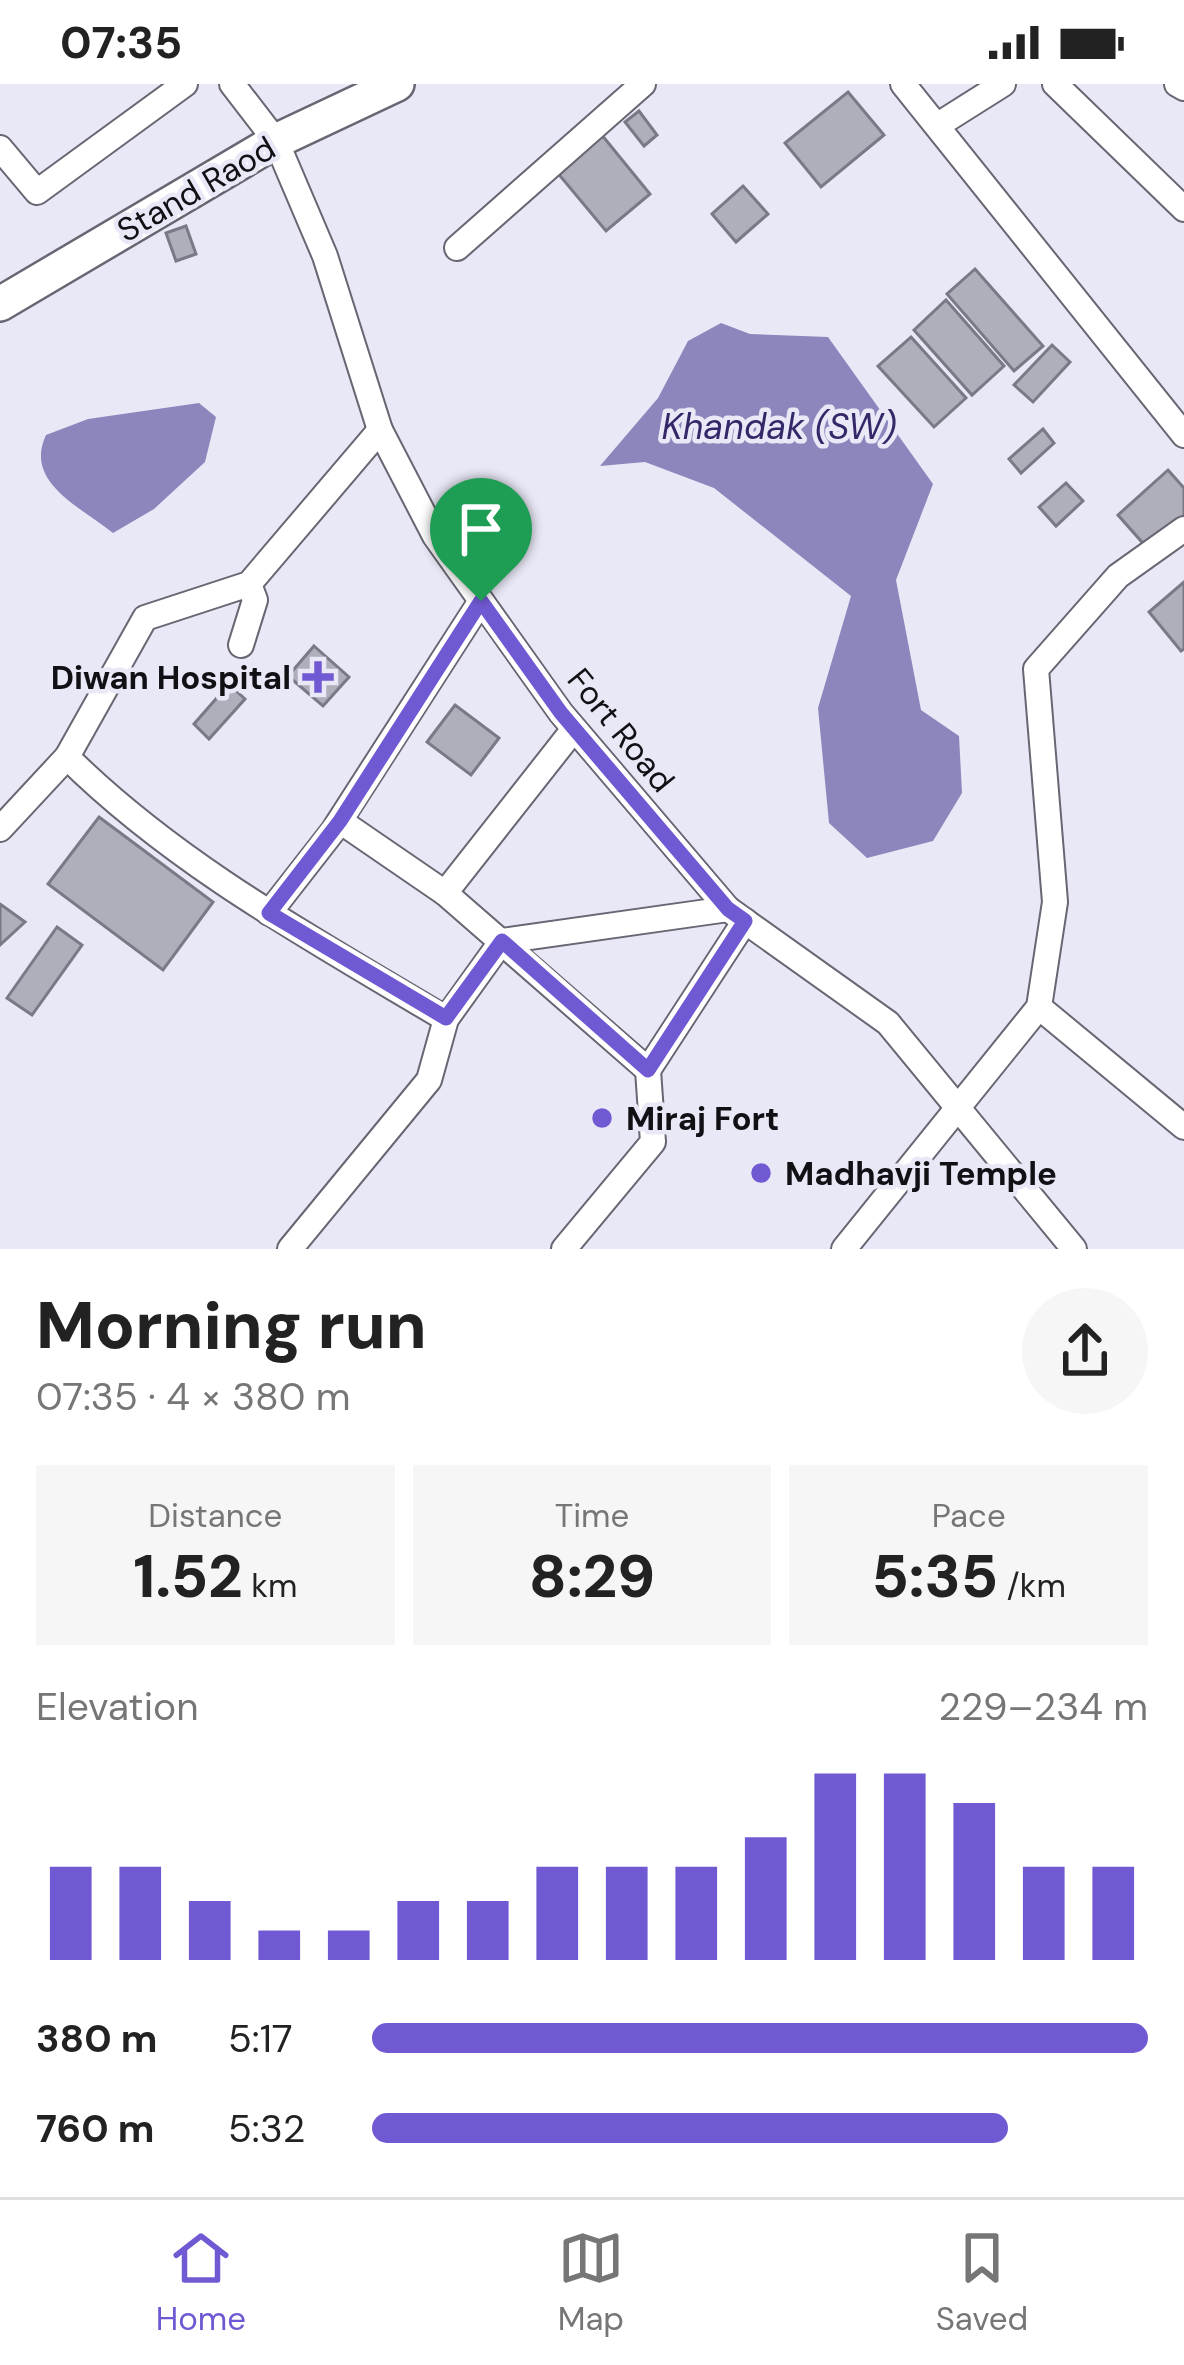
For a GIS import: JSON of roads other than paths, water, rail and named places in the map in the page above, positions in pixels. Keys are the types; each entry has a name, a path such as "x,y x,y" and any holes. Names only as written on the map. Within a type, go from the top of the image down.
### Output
{"street":[{"path":"0,148 37,192 185,84"},
{"name":"Fort Road","path":"232,84 276,141 325,256 380,430 435,536 481,601 574,729 736,915 888,1023 962,1107 1049,1225 1074,1249"},
{"name":"Stand Raod","path":"0,304 276,141 397,84"},
{"path":"457,248 644,84"},
{"path":"903,84 1181,424"},
{"path":"938,125 1004,84"},
{"path":"1055,84 1184,209"},
{"path":"0,830 67,757 146,618 248,584 380,430"},
{"path":"844,1249 1039,1007 1055,902 1036,669 1118,576 1184,529"},
{"path":"241,645 255,600 248,584"},
{"path":"269,913 340,821 481,601"},
{"path":"445,893 574,729"},
{"path":"67,757 117,806 269,913 446,1018"},
{"path":"340,821 445,893 648,1070"},
{"path":"290,1249 429,1080 446,1018 502,941 736,915"},
{"path":"564,1249 653,1142 648,1070 736,915"},
{"path":"1039,1007 1184,1127"}],"water":[{"name":"Khandak (SW)","path":"721,323 750,334 828,337 933,484 896,580 921,710 959,736 962,793 933,841 867,858 829,823 818,708 851,596 714,488 645,462 600,466 658,398 688,341"},
{"path":"199,403 216,417 205,462 154,509 113,533 58,491 42,466 46,435 88,419"}],"place":[{"name":"Diwan Hospital","path":"318,677"},
{"name":"Miraj Fort","path":"602,1118"},
{"name":"Madhavji Temple","path":"761,1173"}]}
